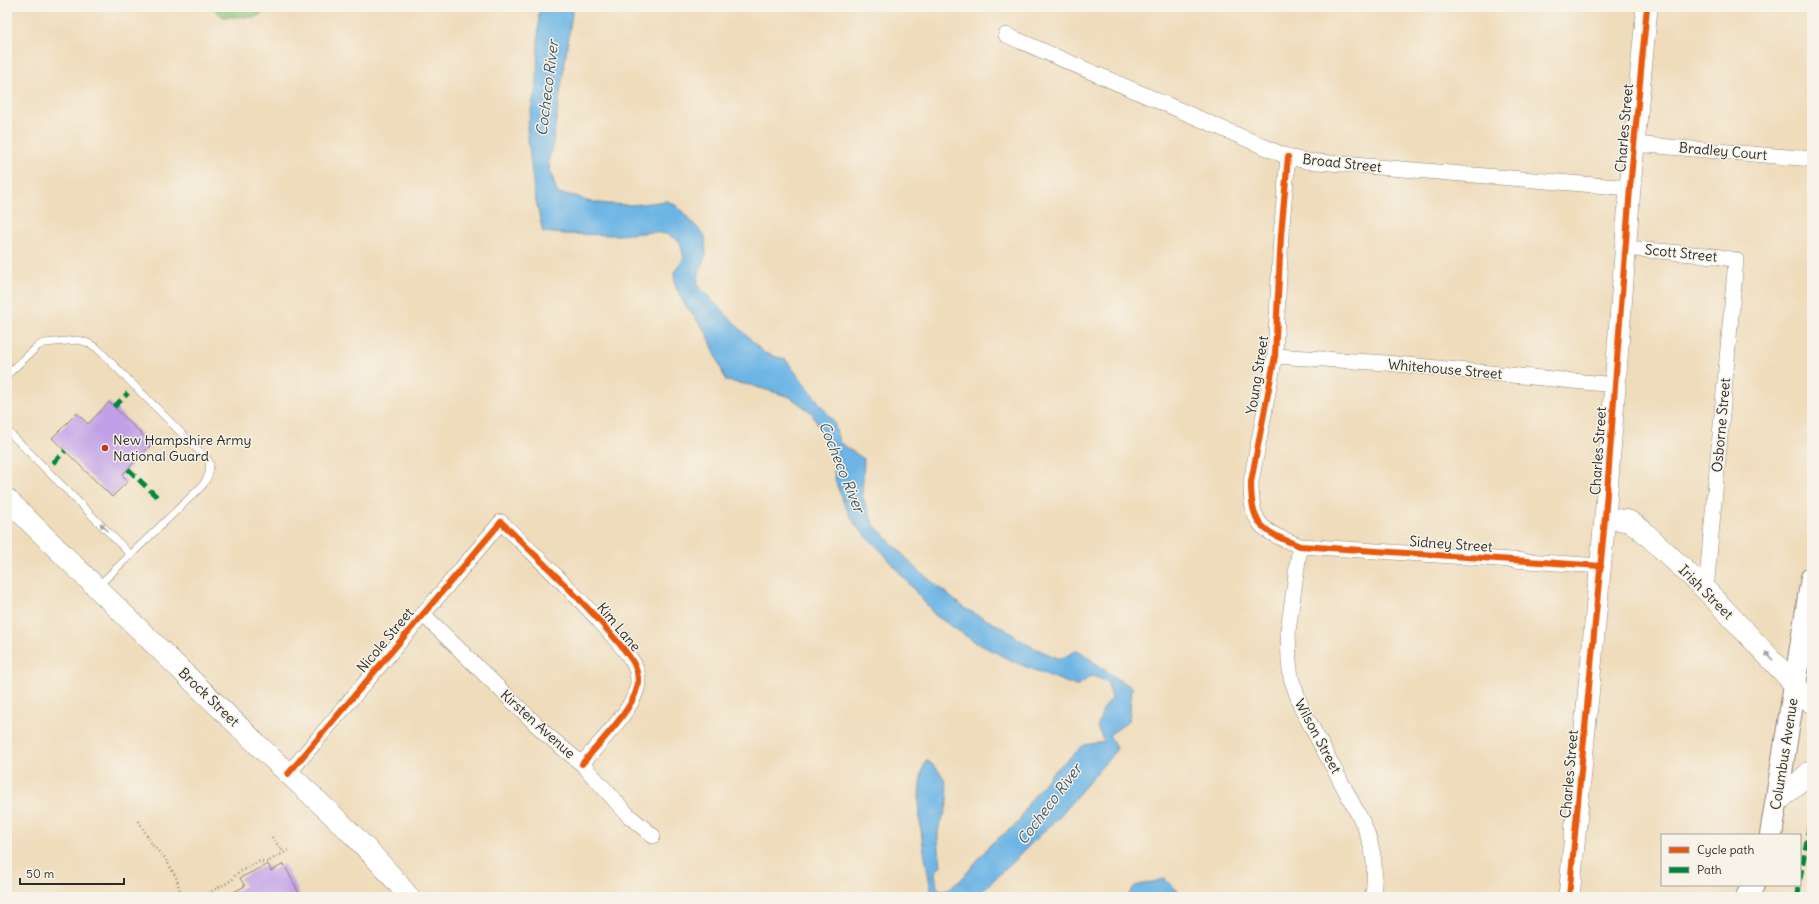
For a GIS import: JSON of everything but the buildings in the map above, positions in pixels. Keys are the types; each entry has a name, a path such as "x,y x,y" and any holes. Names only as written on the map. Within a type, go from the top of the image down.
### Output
{"main road":[{"name":"Columbus Avenue","path":"1772,834 1776,803 1804,686 1812,578"},
{"path":"1748,897 1753,886"}],"street":[{"name":"Charles Street","path":"1569,897 1601,566 1630,188 1647,7"},
{"name":"Broad Street","path":"1006,35 1288,156 1319,162 1630,188"},
{"name":"Bradley Court","path":"1634,144 1812,159"},
{"name":"Young Street","path":"1288,156 1275,356 1251,482 1251,498 1254,515 1264,529 1278,538 1300,546"},
{"name":"Scott Street","path":"1626,248 1715,256 1736,260"},
{"name":"Osborne Street","path":"1706,590 1736,260"},
{"name":"Whitehouse Street","path":"1275,356 1386,363 1615,384"},
{"name":"Brock Street","path":"7,499 288,774 329,811 381,864 409,897"},
{"name":"Irish Street","path":"1605,518 1629,521 1643,531 1804,686 1812,704"},
{"name":"Nicole Street","path":"288,774 501,522"},
{"name":"Kim Lane","path":"501,522 588,608 634,664 638,675 637,688 626,711 582,764"},
{"name":"Sidney Street","path":"1300,546 1601,566"},
{"name":"Wilson Street","path":"1300,546 1288,630 1291,678 1302,709 1361,818 1370,840 1376,871 1373,897"},
{"name":"Kirsten Avenue","path":"422,614 546,735 582,764 629,816 653,836"},
{"path":"1776,803 1812,770"}],"lane":[{"path":"7,375 44,342 79,340 88,342 97,348 209,461 210,472 205,482 97,588"},
{"path":"7,430 131,555"}],"path":[{"path":"139,821 152,845 165,858 176,877 182,897"},
{"path":"272,836 284,853"},
{"path":"200,897 232,880 236,874 260,861 267,862 289,850"}],"green space":[{"path":"212,7 274,7 255,17 223,17"}],"water":[{"name":"Cocheco River","path":"539,7 573,7 552,148 548,162 557,193 576,196 587,201 607,204 632,205 667,201 677,206 705,236 706,255 699,273 697,285 764,353 786,360 834,422 839,442 864,459 862,496 874,525 919,571 964,608 1003,628 1030,646 1060,659 1078,650 1117,679 1132,687 1129,721 1109,735 1117,749 1058,818 976,897 932,897 923,846 919,810 921,775 926,760 938,770 947,789 947,805 938,831 941,865 935,872 937,888 946,891 961,880 991,844 1019,822 1028,804 1051,774 1084,745 1104,742 1097,727 1104,707 1112,698 1107,681 1092,676 1076,686 1014,662 975,642 935,615 885,555 856,526 845,506 836,483 831,454 812,413 790,397 750,385 726,381 707,333 685,305 675,285 674,273 684,258 680,241 666,234 653,232 617,235 543,232 534,192 527,129 537,82"},
{"path":"1165,879 1184,897 1127,897 1135,886"}],"marked path":[{"path":"114,407 128,393"},
{"path":"53,463 65,451"},
{"path":"128,469 158,498"},
{"path":"1801,873 1812,811"},
{"path":"1798,897 1799,886"}],"cycle path":[{"path":"1569,897 1605,518 1630,188 1647,7"},
{"path":"1288,157 1281,235 1275,356 1251,482 1253,508 1256,517 1261,524 1276,536 1300,546 1601,566"},
{"path":"288,774 501,522 554,573 592,613 624,649 634,664 638,679 634,697 613,728 582,764"}],"place":[{"name":"New Hampshire Army National Guard","path":"105,448"}]}
